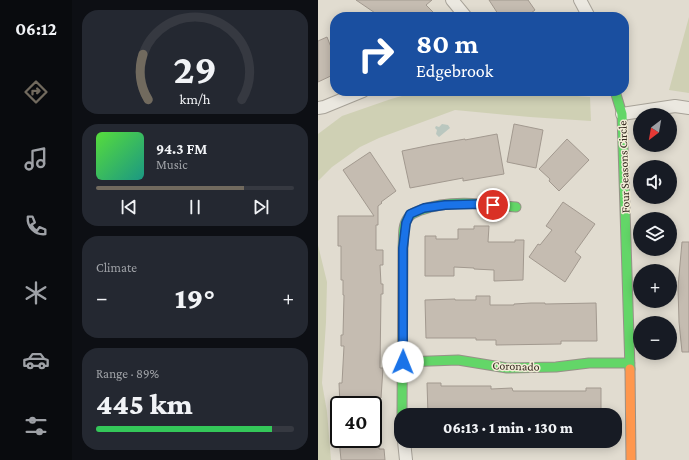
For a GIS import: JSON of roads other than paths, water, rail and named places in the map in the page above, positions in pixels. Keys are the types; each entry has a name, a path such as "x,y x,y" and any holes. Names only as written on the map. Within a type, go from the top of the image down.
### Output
{"street":[{"path":"452,0 462,12"},
{"path":"580,0 586,12"},
{"path":"318,108 324,107 349,96"},
{"name":"Four Seasons Circle","path":"617,96 622,114 630,363 631,460"},
{"path":"622,114 675,106 689,108"},
{"path":"402,408 403,248 406,223 410,214 424,208 445,205 482,204 516,207"},
{"name":"Coronado","path":"403,362 458,360 507,368 556,367 590,363 630,363"},
{"path":"405,448 406,460"}]}
